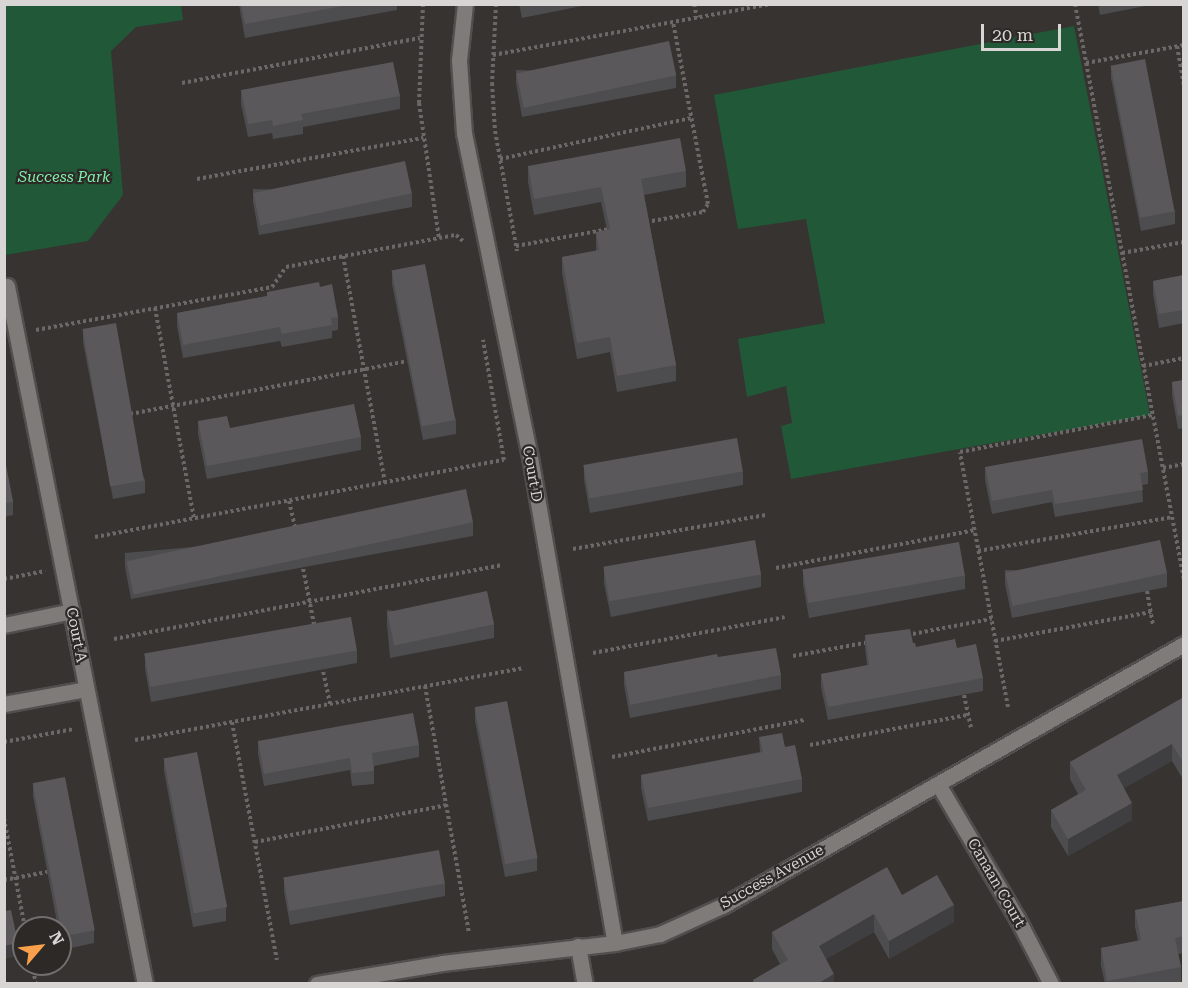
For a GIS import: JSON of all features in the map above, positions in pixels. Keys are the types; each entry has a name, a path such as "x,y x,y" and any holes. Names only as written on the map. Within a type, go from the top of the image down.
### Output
{"street":[{"name":"Court D","path":"465,4 459,60 464,133 530,457 615,943"},
{"name":"Court A","path":"7,286 145,984"},
{"path":"4,625 72,611"},
{"name":"Success Avenue","path":"317,984 442,963 615,943 660,934 724,905 1184,644"},
{"path":"4,704 86,689"},
{"name":"Canaan Court","path":"938,784 1017,918 1051,984"},
{"path":"578,946 585,984"}],"path":[{"path":"423,4 419,103 439,238"},
{"path":"496,4 495,131 517,251"},
{"path":"694,4 697,18"},
{"path":"494,55 770,4"},
{"path":"1075,4 1184,580"},
{"path":"644,223 703,212 708,204 673,23"},
{"path":"182,83 420,38"},
{"path":"1086,63 1184,45"},
{"path":"1177,46 1184,84"},
{"path":"500,159 691,118"},
{"path":"197,179 423,138"},
{"path":"516,246 621,227"},
{"path":"29,332 272,287 286,267 439,238 459,236 466,246"},
{"path":"1122,253 1184,242"},
{"path":"343,256 385,483"},
{"path":"155,308 194,518"},
{"path":"95,537 504,460 482,336"},
{"path":"1143,366 1184,358"},
{"path":"130,414 407,361"},
{"path":"1008,707 960,452 1152,415"},
{"path":"1163,468 1184,464"},
{"path":"290,501 296,534"},
{"path":"573,549 766,515"},
{"path":"978,551 1172,517"},
{"path":"776,568 975,530"},
{"path":"301,557 316,636"},
{"path":"114,639 502,566"},
{"path":"4,579 48,570"},
{"path":"1147,591 1153,624"},
{"path":"995,641 1151,612"},
{"path":"593,653 785,617"},
{"path":"898,637 991,619"},
{"path":"793,656 874,641"},
{"path":"321,658 330,704"},
{"path":"135,740 522,668"},
{"path":"425,686 470,932"},
{"path":"964,695 970,729"},
{"path":"810,745 968,715"},
{"path":"612,757 805,720"},
{"path":"232,722 277,960"},
{"path":"4,742 78,728"},
{"path":"255,842 447,806"},
{"path":"4,818 23,916"},
{"path":"4,880 47,872"}],"green space":[{"name":"Success Park","path":"5,4 181,5 183,20 136,27 111,51 123,195 88,241 5,255"},
{"path":"1074,26 1150,415 791,479 781,426 792,423 786,386 747,397 738,339 825,323 806,219 738,229 714,95"}],"building":[{"path":"241,4 354,4 245,24"},
{"path":"669,41 676,75 524,108 516,73"},
{"path":"1145,59 1175,211 1140,218 1111,66"},
{"path":"393,62 400,96 301,114 303,120 273,126 272,120 248,124 241,90"},
{"path":"680,138 686,171 641,179 676,365 617,376 610,337 577,343 562,257 599,250 596,232 610,229 601,187 534,199 528,166"},
{"path":"405,161 412,193 260,226 253,193"},
{"path":"425,264 455,420 422,427 392,270"},
{"path":"1184,275 1184,310 1159,314 1153,281"},
{"path":"319,282 320,287 332,284 338,317 331,318 332,325 282,334 280,327 183,345 177,313 267,296 267,292"},
{"path":"116,323 144,481 110,486 83,329"},
{"path":"1184,380 1184,415 1178,416 1172,382"},
{"path":"354,404 361,437 207,466 198,421 227,416 230,428"},
{"path":"737,438 743,471 589,499 583,465"},
{"path":"1142,439 1148,472 1140,473 1143,490 1055,504 1052,490 992,501 985,467"},
{"path":"4,455 13,502 4,503"},
{"path":"466,489 473,522 134,594 127,561"},
{"path":"755,540 761,574 609,601 603,567"},
{"path":"1160,540 1167,573 1013,606 1005,573"},
{"path":"959,542 965,575 808,603 802,570"},
{"path":"487,591 494,624 394,645 387,612"},
{"path":"351,617 357,650 150,687 144,653"},
{"path":"910,629 916,647 955,639 957,648 976,644 983,678 828,707 821,674 869,665 865,635"},
{"path":"776,648 781,675 630,705 624,672 717,654 718,657"},
{"path":"1184,697 1184,764 1172,744 1117,775 1132,803 1068,839 1051,810 1086,790 1070,762"},
{"path":"507,701 538,858 505,864 475,707"},
{"path":"413,713 419,745 372,753 374,771 352,773 350,758 264,774 258,741"},
{"path":"782,733 785,747 795,745 802,779 648,808 641,775 763,752 759,737"},
{"path":"197,752 227,907 194,914 164,758"},
{"path":"65,777 95,930 72,935 72,916 58,916 33,783"},
{"path":"439,850 445,883 289,911 283,877"},
{"path":"887,867 902,895 937,875 954,905 889,941 874,914 819,946 834,974 817,984 755,984 753,980 788,960 772,932"},
{"path":"1184,901 1184,936 1175,938 1181,967 1107,981 1101,948 1141,940 1135,910"},
{"path":"11,910 12,916 12,944 4,946 4,911"}]}
